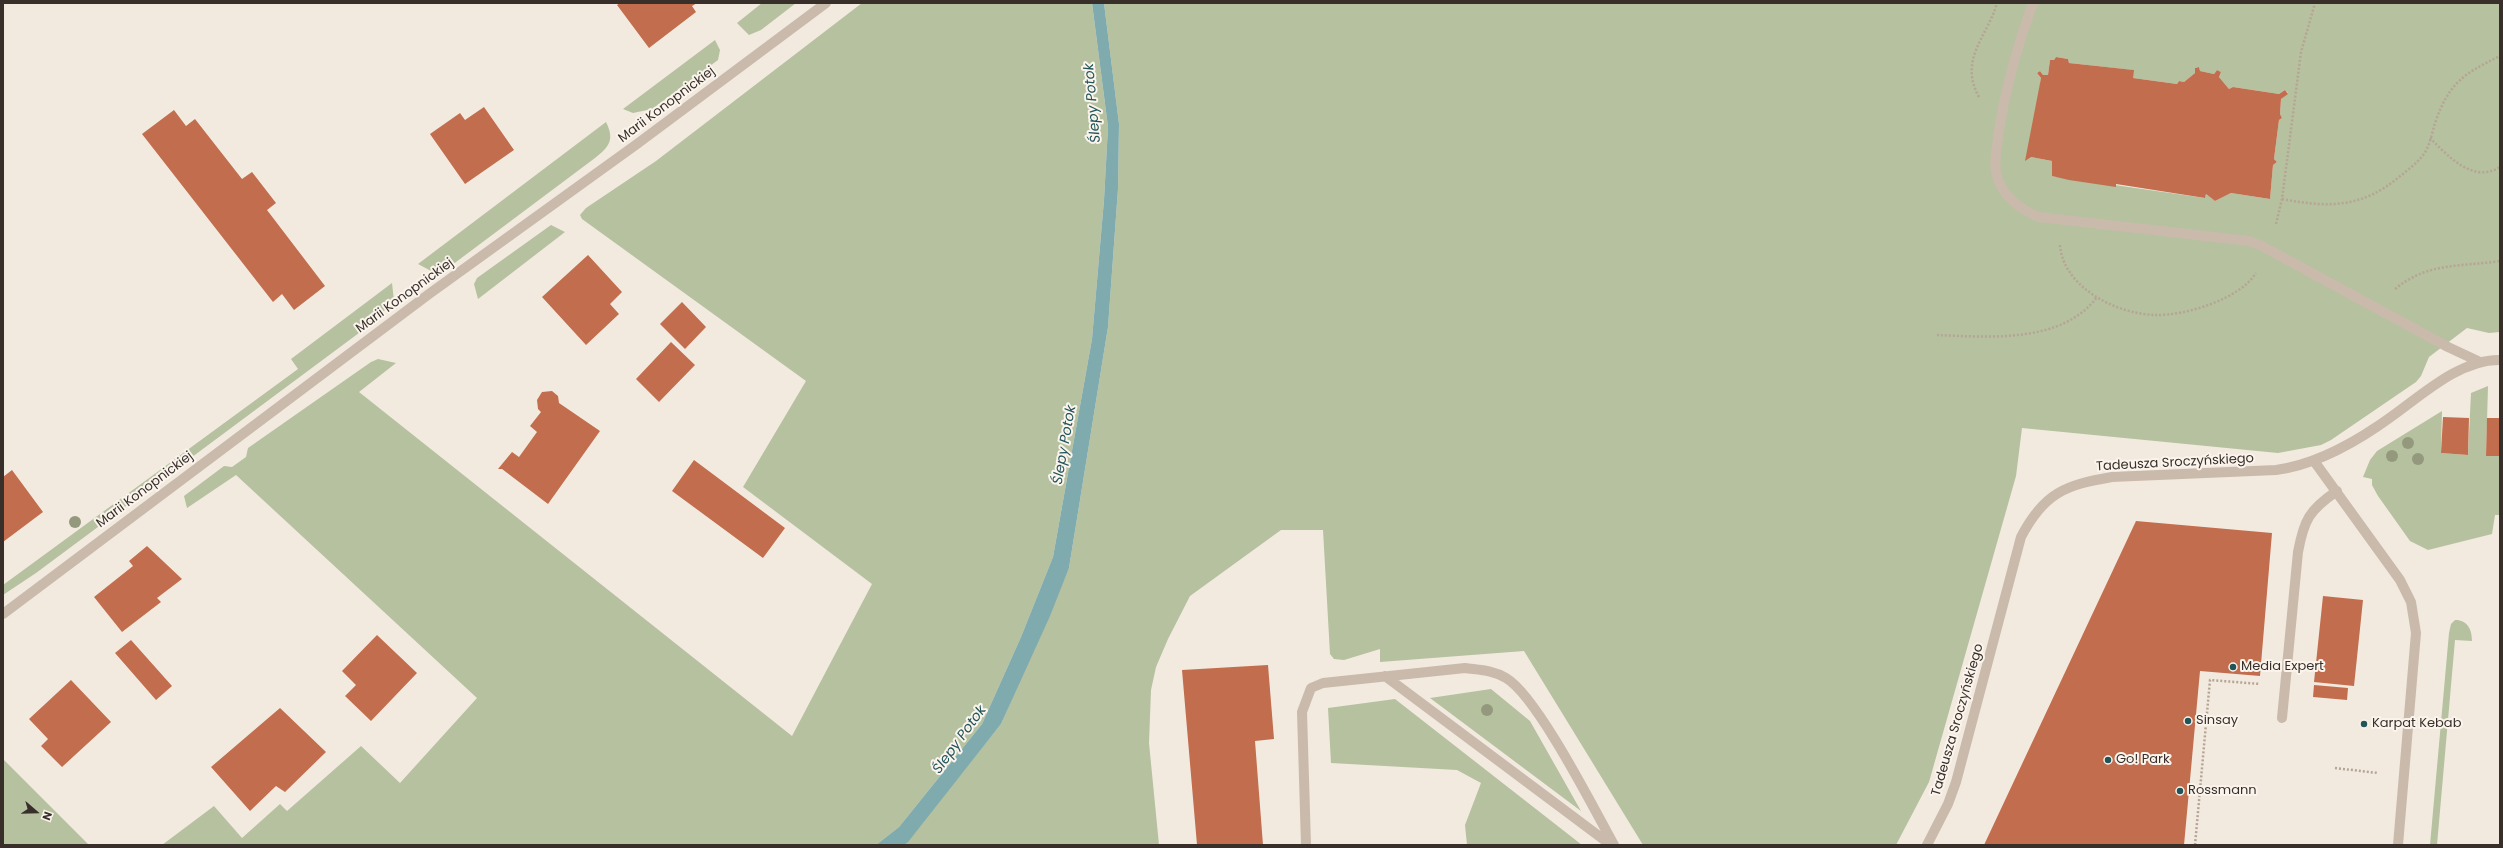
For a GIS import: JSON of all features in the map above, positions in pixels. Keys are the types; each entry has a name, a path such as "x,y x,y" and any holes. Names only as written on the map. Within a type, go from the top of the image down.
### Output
{"street":[{"name":"Marii Konopnickiej","path":"3,614 417,303 637,144 826,3"},
{"path":"2033,3 2020,38 2002,106 1996,151 1996,175 2003,188 2015,203 2039,217 2249,241 2269,249 2448,347 2480,362"},
{"name":"Tadeusza Sroczyńskiego","path":"1927,845 1948,804 1956,782 2021,537 2032,516 2045,501 2088,481 2112,477 2276,470 2300,466 2314,461 2380,425 2459,370 2480,362 2500,360"},
{"path":"2314,461 2400,580 2409,596 2414,614 2415,649 2398,845"},
{"path":"2282,718 2298,552 2303,527 2310,513 2337,491"},
{"path":"1306,845 1302,712 1305,700 1311,688 1323,683 1465,668 1488,670 1506,678 1522,693 1540,716 1614,845"},
{"path":"1385,676 1611,845"}],"path":[{"path":"1997,3 1976,46 1972,73 1974,89 1980,100 2002,106"},
{"path":"2060,220 2060,255 2078,283 2097,297 2119,308 2155,315 2216,303 2243,286 2254,275 2269,249 2282,199 2302,52 2315,3"},
{"path":"2282,199 2323,206 2348,203 2370,198 2388,187 2424,154 2450,90 2467,72 2500,56"},
{"path":"2430,138 2449,157 2467,169 2477,172 2500,167"},
{"path":"2382,310 2392,291 2409,277 2459,263 2500,261"},
{"path":"1937,335 1985,337 2037,331 2079,316 2088,309 2097,297"},
{"path":"2195,845 2210,680 2257,684"},
{"path":"2335,768 2374,773"}],"green space":[{"path":"762,3 796,3 761,30 749,35 737,23"},
{"path":"862,3 1092,3 1108,127 1104,200 1092,339 1053,557 1021,637 982,724 899,827 876,845 162,845 214,806 242,838 280,804 287,811 361,746 400,783 477,698 236,475 187,508 184,496 224,466 232,467 246,457 248,448 371,362 378,359 396,363 359,392 792,736 872,584 743,487 806,381 582,219 580,215 586,208 656,161"},
{"path":"1104,3 2500,3 2500,332 2489,333 2467,328 2429,357 2421,376 2416,382 2331,440 2321,445 2278,453 2022,428 2016,476 1929,782 1896,845 1643,845 1524,651 1380,662 1380,649 1344,660 1334,659 1330,654 1323,530 1281,530 1190,596 1168,639 1156,667 1151,690 1149,743 1159,845 904,845 1001,724 1069,568 1108,327 1118,189 1119,124","holes":["2056,57 2068,59 2069,63 2133,70 2133,78 2177,84 2179,81 2184,82 2195,73 2195,68 2199,67 2200,71 2214,74 2217,70 2221,72 2219,77 2229,89 2233,87 2279,94 2285,90 2288,93 2281,99 2280,114 2282,118 2279,120 2274,159 2277,162 2273,165 2270,199 2231,193 2215,201 2206,194 2205,198 2052,176 2052,161 2031,157 2041,78 2037,73 2040,71 2043,75 2048,75 2050,60 2054,60"]},
{"path":"715,40 720,50 718,60 652,109 633,113 623,109"},
{"path":"606,122 610,134 609,143 607,147 595,158 444,271 435,273 418,264"},
{"path":"551,225 565,232 478,299 474,284 477,278"},
{"path":"392,283 394,301 371,324 36,573 3,595 3,585 298,369 291,359"},
{"path":"2488,386 2486,456 2500,456 2500,515 2495,515 2492,534 2428,550 2410,541 2378,496 2372,485 2372,479 2363,477 2370,460 2377,451 2442,411 2441,453 2468,455 2471,393"},
{"path":"2455,620 2459,620 2468,626 2472,641 2455,640 2437,845 2430,845 2449,633 2451,624"},
{"path":"1491,689 1530,721 1581,811 1430,698"},
{"path":"1395,699 1582,845 1467,845 1465,825 1481,783 1457,770 1331,763 1328,708"},
{"path":"3,759 89,845 3,845"}],"water":[{"path":"1092,3 1104,3 1119,124 1118,189 1108,327 1069,568 1050,616 1001,724 908,842 904,845 876,845 899,827 982,724 1021,637 1053,557 1092,339 1104,200 1108,127"}],"building":[{"path":"620,3 697,3 692,6 696,12 649,48 617,5"},
{"path":"2056,57 2068,59 2069,63 2134,70 2133,78 2177,84 2179,81 2184,82 2195,73 2195,68 2199,67 2200,71 2214,74 2217,70 2221,72 2219,77 2229,89 2233,87 2279,94 2285,90 2288,94 2281,99 2280,114 2282,118 2279,120 2274,159 2277,162 2273,165 2270,199 2231,193 2215,201 2206,194 2205,198 2116,184 2116,187 2069,180 2052,176 2052,161 2031,157 2025,161 2041,78 2037,73 2040,71 2043,75 2048,75 2050,60 2054,60"},
{"path":"484,107 514,150 465,184 430,134 460,113 465,120"},
{"path":"174,110 186,126 195,119 242,179 252,172 276,203 267,210 325,286 294,310 282,294 273,302 142,134"},
{"path":"588,255 622,292 610,304 619,314 586,345 542,297"},
{"path":"682,302 706,327 685,349 660,324"},
{"path":"671,342 695,365 659,402 636,379"},
{"path":"552,391 558,396 559,403 600,431 548,504 502,469 498,469 512,452 519,457 537,432 530,426 541,412 538,409 537,400 542,392"},
{"path":"2443,417 2469,418 2468,455 2441,453"},
{"path":"2487,418 2500,418 2500,456 2486,456"},
{"path":"694,460 785,528 763,558 672,491"},
{"path":"12,470 43,512 3,542 3,477"},
{"name":"Go! Park","path":"2136,521 2272,533 2260,676 2200,671 2184,845 1984,845"},
{"path":"147,546 182,579 157,598 161,602 122,632 94,597 133,566 129,561"},
{"path":"2323,596 2363,600 2354,686 2314,682"},
{"path":"377,635 417,673 371,721 345,696 356,685 342,671"},
{"path":"131,640 172,686 156,700 115,653"},
{"path":"1268,665 1274,739 1255,741 1263,845 1197,845 1182,670"},
{"path":"71,680 111,722 62,767 41,746 48,739 29,719"},
{"path":"2314,685 2348,688 2347,700 2313,697"},
{"path":"280,708 326,752 285,792 276,786 250,811 211,767"}],"place":[{"name":"Media Expert","path":"2233,667"},
{"name":"Sinsay","path":"2188,721"},
{"name":"Karpat Kebab","path":"2364,724"},
{"name":"Go! Park","path":"2108,760"},
{"name":"Rossmann","path":"2180,791"}],"water label":[{"name":"Ślepy Potok","path":"1093,103"},
{"name":"Ślepy Potok","path":"1065,445"},
{"name":"Ślepy Potok","path":"960,740"}]}
